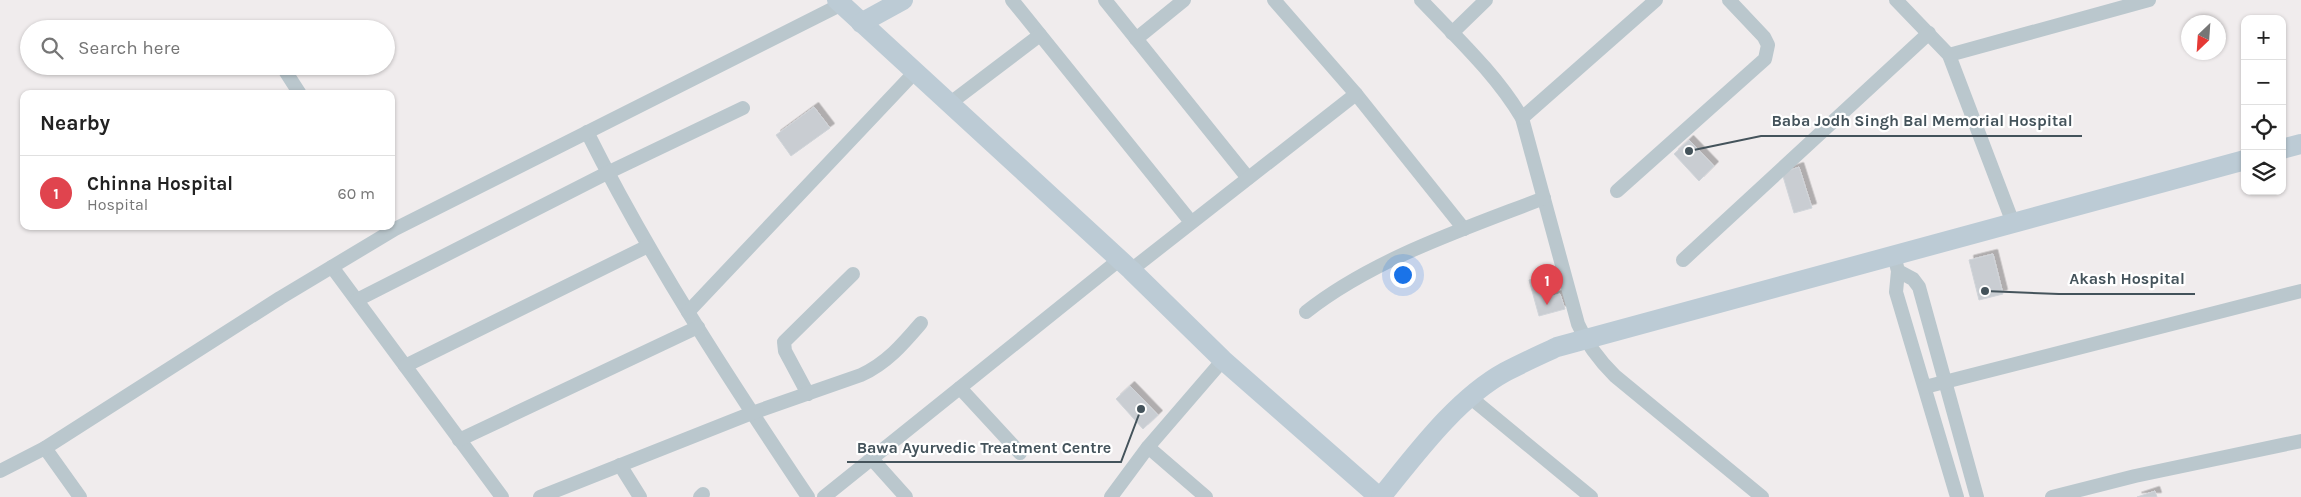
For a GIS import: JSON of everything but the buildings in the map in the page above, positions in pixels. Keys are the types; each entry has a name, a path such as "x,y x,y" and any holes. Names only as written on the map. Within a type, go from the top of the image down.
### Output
{"street":[{"path":"861,23 903,0"},
{"path":"1012,0 1192,222"},
{"path":"1105,0 1248,178"},
{"path":"1136,39 1184,0"},
{"path":"1274,0 1356,94 1464,229"},
{"path":"1421,0 1493,77 1509,97 1522,118 1578,324 1594,354 1615,376 1762,497"},
{"path":"1452,33 1486,0"},
{"path":"1522,118 1656,0"},
{"path":"1617,190 1765,59 1768,44 1729,0"},
{"path":"1896,0 1949,55 2013,222"},
{"path":"1949,55 2105,5 2149,0"},
{"path":"395,226 587,132 839,2 1125,265 1223,360 1380,497 1434,432 1471,398 1504,373 1557,347 1896,263 2013,222 2241,161"},
{"path":"1683,260 1929,33"},
{"path":"949,104 1040,35"},
{"path":"688,312 915,72"},
{"path":"288,75 297,90"},
{"path":"824,497 960,388 1125,265 1192,222 1356,94"},
{"path":"357,300 607,173 743,108"},
{"path":"587,132 607,173 648,246 752,413 808,497"},
{"path":"2286,148 2301,144"},
{"path":"1306,312 1350,280 1464,229 1544,198"},
{"path":"0,471 45,448 332,267 387,230"},
{"path":"405,366 648,246"},
{"path":"1896,263 1919,287 1977,497"},
{"path":"1896,263 1896,292 1957,497"},
{"path":"332,267 502,497"},
{"path":"808,394 785,351 784,342 853,274"},
{"path":"1925,387 2301,291"},
{"path":"540,497 752,413 878,367 892,355 921,323"},
{"path":"459,440 698,327"},
{"path":"1111,497 1148,447 1223,360"},
{"path":"960,388 1020,453"},
{"path":"1471,398 1591,497"},
{"path":"2052,497 2135,476 2301,441"},
{"path":"1148,447 1206,497"},
{"path":"45,448 80,497"},
{"path":"872,459 906,497"},
{"path":"620,466 640,497"}],"place":[{"name":"Baba Jodh Singh Bal Memorial Hospital","path":"1689,151"},
{"name":"Akash Hospital","path":"1985,291"},
{"name":"Chinna Hospital","path":"1547,305"},
{"name":"Bawa Ayurvedic Treatment Centre","path":"1141,409"}]}
